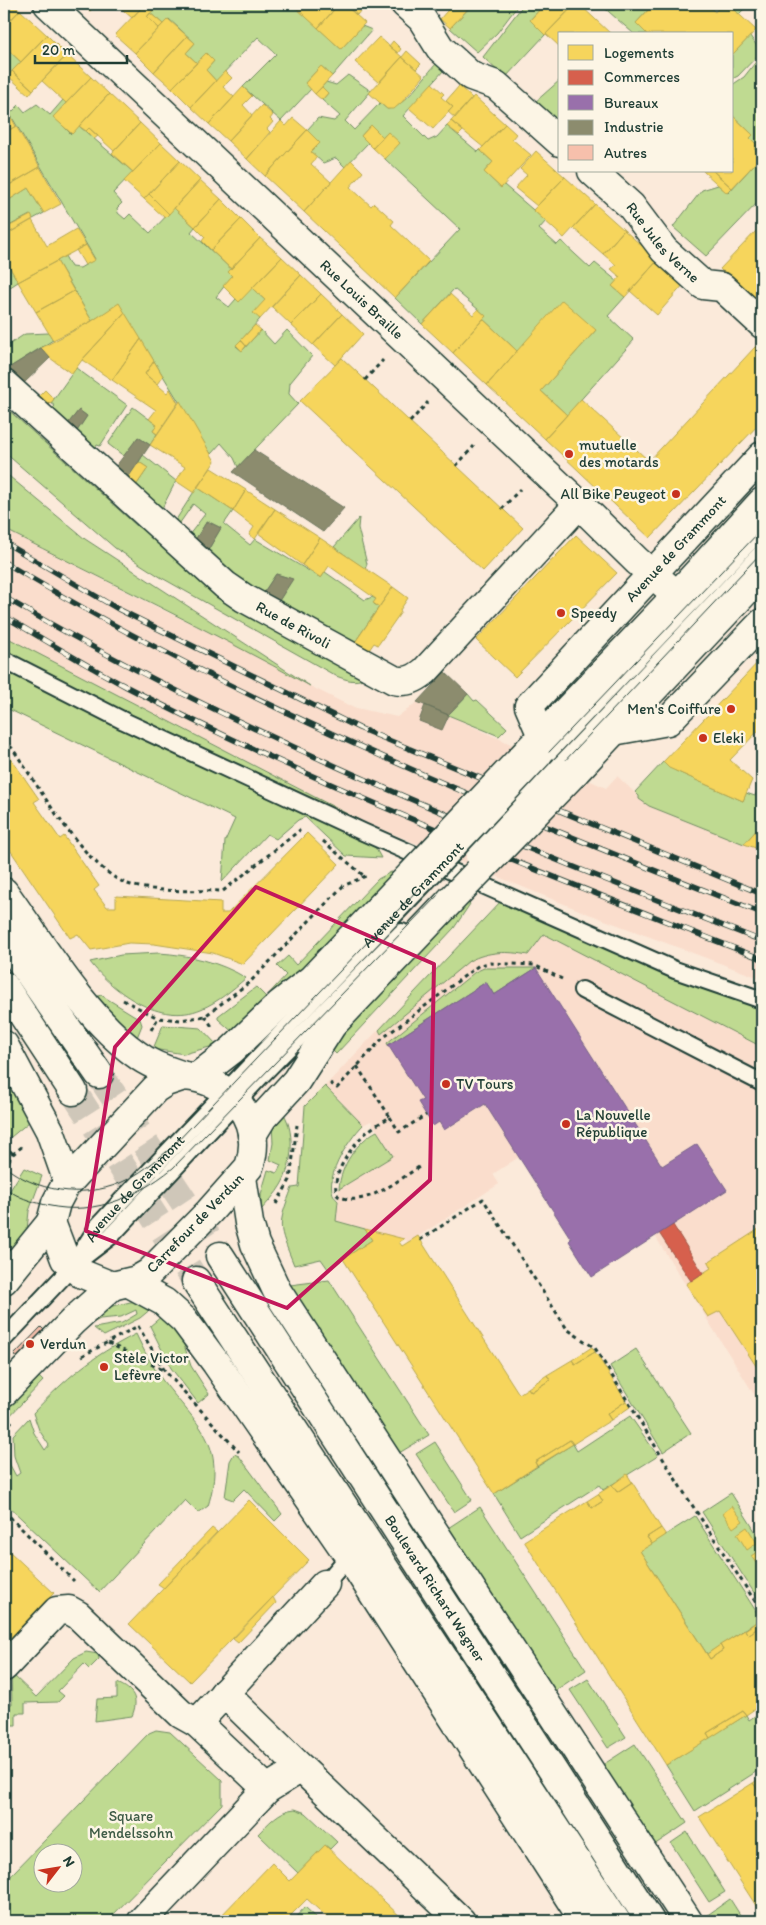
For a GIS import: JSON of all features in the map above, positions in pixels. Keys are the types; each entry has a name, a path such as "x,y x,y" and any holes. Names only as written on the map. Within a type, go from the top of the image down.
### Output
{"main road":[{"name":"Rue Louis Braille","path":"48,4 653,575 678,595"},
{"path":"405,4 422,19 440,48 471,76 496,85 558,140"},
{"name":"Rue Jules Verne","path":"593,172 631,206 664,250 703,285 722,287 762,324"},
{"name":"Rue de Rivoli","path":"4,384 225,585 244,598 394,680 409,681 425,671 579,504"},
{"name":"Avenue de Grammont","path":"538,748 529,706 762,456"},
{"name":"Avenue de Grammont","path":"191,1077 232,1050 279,1005 312,979 417,880 762,502"},
{"name":"Avenue de Grammont","path":"252,1135 264,1117 296,1081 332,1025 446,896 567,769 613,731 762,574"},
{"path":"613,731 668,721 762,623"},
{"path":"4,892 78,996 107,1030 136,1055 156,1066 191,1077 232,1096"},
{"path":"4,937 99,1074"},
{"path":"4,986 73,1091"},
{"path":"4,1045 50,1131 68,1182"},
{"path":"4,1280 51,1222 59,1195 68,1182 155,1090 166,1082 191,1077"},
{"name":"Carrefour de Verdun","path":"120,1285 143,1277 156,1266 242,1177 252,1158 252,1135 246,1114 232,1096"},
{"path":"242,1177 248,1223 255,1244 277,1291 688,1921"},
{"path":"51,1222 60,1249 72,1267 90,1278 120,1285 164,1302 184,1320 349,1556 584,1921"},
{"name":"Boulevard Richard Wagner","path":"220,1256 650,1921"},
{"name":"Boulevard Richard Wagner","path":"196,1281 616,1921"},
{"path":"4,1392 73,1321 120,1285"},
{"path":"197,1723 325,1584"},
{"path":"4,1667 56,1611 69,1610 78,1615 182,1714 197,1723 267,1789"},
{"path":"224,1694 461,1921"},
{"path":"142,1921 267,1789 301,1768"}],"lane":[{"name":"Avenue de Grammont","path":"538,748 762,529"},
{"name":"Avenue de Grammont","path":"567,769 762,552"},
{"path":"4,660 124,721 382,840 675,970 762,1000"},
{"name":"Avenue de Grammont","path":"4,1339 72,1267 111,1236 417,880"},
{"name":"Avenue de Grammont","path":"232,1096 446,896"},
{"path":"582,990 762,1083"},
{"path":"325,1584 349,1556"}],"path":[{"path":"365,380 379,364"},
{"path":"410,422 424,407"},
{"path":"456,466 470,450"},
{"path":"502,509 516,493"},
{"path":"4,740 12,748 94,862 113,878 130,885 149,888 224,891 306,825"},
{"path":"318,837 342,860 364,876"},
{"path":"148,1035 158,1018 181,1020 205,1016 251,981 343,886 371,874"},
{"path":"337,1088 384,1038 479,965 490,962 534,965 582,990"},
{"path":"358,1066 399,1132 426,1115"},
{"path":"272,1210 290,1180 296,1141 295,1116"},
{"path":"390,1117 366,1132 350,1152 337,1178 335,1189 338,1196 345,1199 371,1197 419,1167"},
{"path":"4,1145 13,1154 4,1168"},
{"path":"420,1240 483,1199 567,1329 595,1348 681,1488 762,1612"},
{"path":"100,1347 146,1321"},
{"path":"107,1343 165,1370"},
{"path":"4,1511 74,1579 78,1615"}],"highlighted area":[{"path":"256,887 434,964 430,1180 287,1308 86,1231 115,1047"}],"shaded area":[{"path":"4,529 167,612 236,644 310,686 352,707 397,717 417,702 445,672 468,694 448,715 606,788 617,776 649,806 762,850 762,979 586,913 362,821 4,636"},
{"path":"484,919 544,934 762,1047 762,1407 655,1236 592,1277 569,1241 571,1239 519,1157 493,1174 499,1184 408,1243 406,1240 336,1221 339,1189 393,1156 371,1121 363,1125 325,1086"}],"green space":[{"path":"154,4 299,4 296,7 341,49 362,26 372,30 332,76 321,66 305,83 311,89 281,121 243,87 276,54 258,37 216,81 206,70 214,61 206,53 197,63 186,53 195,43 169,19 163,24 150,13 156,6"},
{"path":"473,4 519,4 497,33 477,52 450,28"},
{"path":"524,4 545,4 530,20 545,35 505,78 483,57"},
{"path":"600,4 654,4 636,23 645,32 632,32"},
{"path":"728,4 749,4 739,14"},
{"path":"750,36 761,52 734,78 734,53"},
{"path":"4,46 21,62 4,80"},
{"path":"762,54 762,156 754,149 757,145 750,138 753,135 734,117 734,84 744,77"},
{"path":"437,63 444,70 403,116 428,141 437,137 447,126 478,152 480,150 493,162 484,172 501,188 504,185 546,221 539,229 557,245 561,241 590,268 595,263 617,281 612,286 625,297 608,316 634,340 567,415 541,391 596,330 517,351 483,319 486,316 454,289 422,324 395,298 460,229 385,159 388,132 383,137 371,125 361,136 368,143 345,167 336,158 323,163 311,152 320,143 307,130 318,118 334,121 340,116 322,100 328,93 322,87 326,82 336,85 348,75 371,91 345,121 354,130 380,103 387,109 394,108 400,104"},
{"path":"558,82 558,124 534,103"},
{"path":"63,100 66,103 54,117 71,134 79,126 133,172 113,193 122,203 117,208 118,213 125,219 130,214 150,233 174,208 195,227 191,232 231,269 228,272 232,276 216,297 229,307 236,299 252,288 265,300 260,319 236,346 242,351 261,330 274,344 287,330 312,356 290,383 289,394 298,404 238,467 234,458 221,443 211,454 119,304 92,321 57,261 65,256 71,267 80,268 95,259 10,114 19,105 25,112 37,104 50,115"},
{"path":"762,156 762,198 706,256 673,227 702,190 718,185 728,193"},
{"path":"28,188 44,213 33,219 30,215 7,227 9,233 4,236 4,203"},
{"path":"4,257 18,282 4,291"},
{"path":"49,333 53,340 7,369 4,366 4,348 25,334"},
{"path":"76,368 127,405 100,446 97,445 93,451 75,434 87,416 79,410 66,426 50,411 55,406 51,403"},
{"path":"4,406 138,527 160,539 365,678 354,681 336,676 162,578 115,548 4,452"},
{"path":"133,407 157,425 153,431 157,434 150,445 138,437 125,457 108,444"},
{"path":"143,455 176,481 159,514 133,490 148,468 139,462"},
{"path":"4,472 85,539 310,686 196,625 4,529"},
{"path":"197,487 233,511 224,524 250,545 255,539 321,578 325,572 365,600 372,597 376,599 374,604 379,607 351,648 275,607 292,579 276,574 260,598 204,557 221,528 207,521 192,545 186,539 205,514 193,504 175,530 172,526"},
{"path":"359,518 358,528 367,564 365,569 334,547"},
{"path":"4,636 361,821 381,858 346,856 305,817 298,820 276,839 267,834 222,882 225,841 235,819 4,707"},
{"path":"468,694 507,728 499,736 448,715"},
{"path":"663,762 676,771 743,801 746,793 755,796 759,787 762,790 762,824 744,844 649,806 639,799 635,792"},
{"path":"391,872 402,875 236,1035 218,1019 218,1016 256,987 266,997 286,975 277,966 288,956 296,965 378,879"},
{"path":"462,897 470,904 454,928 336,1054 331,1049 339,1032"},
{"path":"502,900 667,976 762,1009 762,1047 544,934 528,955 498,953 484,955 469,961 381,1034 379,1030"},
{"path":"159,953 204,960 236,972 246,978 225,995 201,1009 186,1013 170,1013 140,1004 125,995 100,974 90,962 121,955"},
{"path":"484,968 536,968 494,995 486,982 388,1045 387,1043 475,972"},
{"path":"101,995 140,1019 142,1025 136,1040 95,997"},
{"path":"163,1025 201,1028 217,1045 184,1054 153,1049"},
{"path":"4,1076 29,1122 11,1137 4,1137"},
{"path":"325,1086 363,1125 350,1140 333,1173 333,1193 338,1201 336,1221 365,1229 372,1240 328,1269 321,1259 294,1265 281,1226 292,1188 299,1187 305,1106"},
{"path":"281,1110 286,1118 291,1136 288,1167 281,1185 261,1210 261,1194 268,1170 277,1173 281,1165 270,1160 273,1143 272,1125"},
{"path":"377,1131 393,1156 339,1189 346,1164 356,1148"},
{"path":"24,1168 42,1176 29,1211 27,1230 17,1252 4,1240 4,1200"},
{"path":"329,1280 429,1435 399,1453 290,1285"},
{"path":"135,1301 152,1308 140,1318 104,1336 94,1328 122,1323 137,1314 136,1310 121,1317 100,1319 91,1324 85,1319 108,1307"},
{"path":"162,1316 181,1336 191,1366 209,1394 198,1403 171,1368 150,1326"},
{"path":"136,1334 148,1358 163,1381 198,1424 206,1437 214,1466 213,1484 208,1506 198,1513 185,1500 99,1592 4,1502 4,1445 7,1441 10,1465 16,1476 20,1473 14,1456 13,1435 29,1418 34,1433 45,1450 49,1445 39,1430 33,1413 80,1369"},
{"path":"636,1349 691,1433 663,1452 610,1366"},
{"path":"55,1359 39,1377 43,1381 4,1422 4,1403"},
{"path":"630,1416 658,1456 603,1490 599,1485 520,1536 494,1494 573,1444 577,1451"},
{"path":"435,1442 472,1500 454,1512 416,1454"},
{"path":"234,1454 239,1456 282,1514 275,1521 244,1489 233,1500 225,1497 230,1461"},
{"path":"731,1493 762,1542 762,1605 702,1512"},
{"path":"480,1507 586,1670 553,1692 448,1528"},
{"path":"695,1516 761,1619 707,1654 640,1551"},
{"path":"86,1652 98,1654 99,1659 89,1669 84,1664 58,1691 64,1696 58,1702 25,1703 25,1713 16,1713 16,1725 6,1725 6,1735 4,1735 4,1704 12,1704 11,1673 36,1697 74,1658"},
{"path":"588,1679 626,1737 608,1748 570,1690"},
{"path":"117,1683 128,1689 134,1696 135,1705 132,1716 95,1721 97,1699 117,1698"},
{"path":"762,1711 762,1768 695,1811 666,1765 746,1715 749,1720"},
{"name":"Square Mendelssohn","path":"156,1730 170,1732 222,1780 222,1804 107,1921 4,1921 4,1886 14,1872 32,1853 32,1892 82,1892 82,1842 43,1842 149,1733"},
{"path":"635,1744 687,1823 654,1845 601,1766"},
{"path":"295,1809 306,1813 337,1842 330,1849 325,1845 298,1873 258,1834 279,1815"},
{"path":"687,1832 725,1892 709,1902 671,1843"},
{"path":"730,1899 744,1921 703,1921 702,1919"},
{"path":"305,1907 320,1921 292,1921"}],"building: Logements":[{"path":"4,4 13,4 20,10 4,27"},
{"path":"82,4 97,4 90,11"},
{"path":"116,4 145,4 132,18"},
{"path":"145,4 157,6 147,17 159,28 135,53 115,35"},
{"path":"299,4 339,4 318,28 295,7"},
{"path":"339,4 346,4 365,23 341,49 318,28"},
{"path":"346,4 353,4 361,10 357,15"},
{"path":"453,4 460,4 467,10 450,28 440,19"},
{"path":"545,4 575,4 545,35 530,20"},
{"path":"575,4 579,4 609,32 558,32 558,45 546,34"},
{"path":"654,4 706,4 715,12 722,4 728,4 756,30 734,53 734,32 645,32 636,23"},
{"path":"20,10 47,35 21,62 4,46 4,27"},
{"path":"150,13 163,24 159,28 147,17"},
{"path":"168,19 187,36 154,72 135,53"},
{"path":"47,35 67,55 33,90 12,71"},
{"path":"187,36 195,43 186,53 197,63 172,88 154,72"},
{"path":"379,37 402,57 379,83 355,62"},
{"path":"393,41 401,49 398,53 389,46"},
{"path":"407,51 421,64 416,69 402,57"},
{"path":"206,53 214,61 206,70 216,81 191,107 172,88"},
{"path":"67,55 91,77 66,103 42,81"},
{"path":"402,57 424,76 402,102 394,109 387,109 369,93"},
{"path":"321,66 332,76 315,94 305,83"},
{"path":"12,71 33,90 29,95 8,76"},
{"path":"225,71 232,78 223,87 234,97 209,124 191,107"},
{"path":"91,77 109,94 72,134 53,117"},
{"path":"432,83 444,94 441,97 453,107 433,129 409,108"},
{"path":"459,86 472,98 455,118 448,112 453,107 446,101"},
{"path":"243,87 252,96 243,105 252,115 228,141 209,124"},
{"path":"322,87 328,93 322,100 315,94"},
{"path":"109,94 140,123 114,151 89,128 86,131 79,126"},
{"path":"474,96 505,124 483,147 451,121"},
{"path":"4,104 16,126 4,133"},
{"path":"262,105 273,115 270,119 273,122 267,129 270,132 247,159 228,141"},
{"path":"734,117 753,135 750,138 757,145 754,149 762,156 732,188 714,172 734,172"},
{"path":"293,118 307,130 265,176 247,159 281,121 286,126"},
{"path":"451,121 463,131 459,135 447,126"},
{"path":"140,123 161,143 133,172 112,153"},
{"path":"505,124 516,134 512,139 531,155 501,188 484,172 493,162 480,150"},
{"path":"371,125 383,137 373,148 361,136"},
{"path":"16,126 40,167 4,188 4,133"},
{"path":"89,128 98,136 94,139 86,131"},
{"path":"307,130 320,143 311,152 317,157 311,164 331,182 304,212 265,176"},
{"path":"388,132 400,143 385,159 373,148"},
{"path":"161,143 180,161 144,199 124,181"},
{"path":"536,151 565,177 537,206 515,188 527,175 520,169"},
{"path":"351,160 363,172 350,187 371,206 374,203 394,221 391,225 429,261 395,298 304,212"},
{"path":"180,161 200,180 169,214 149,194"},
{"path":"40,167 61,204 44,213 28,188 4,203 4,188"},
{"path":"704,172 714,172 732,188 727,193"},
{"path":"565,177 595,204 564,238 533,210"},
{"path":"200,180 221,199 195,227 174,208"},
{"path":"149,194 169,214 165,218 144,199"},
{"path":"221,199 241,219 211,250 202,241 205,237 195,227"},
{"path":"595,204 624,230 603,254 573,228"},
{"path":"31,215 33,219 9,233 6,228"},
{"path":"241,219 260,238 231,269 211,250"},
{"path":"32,220 47,246 76,229 86,245 18,282 4,257 4,236"},
{"path":"624,230 658,260 625,297 612,286 620,277 611,269 616,265 603,254"},
{"path":"757,230 762,234 762,307 720,269"},
{"path":"260,238 282,257 239,302 223,286 232,276 228,272"},
{"path":"86,245 95,260 85,265 76,250"},
{"path":"282,257 301,275 260,319 253,313 265,300 252,288"},
{"path":"658,260 684,284 657,315 630,291"},
{"path":"57,261 74,291 36,312 18,282"},
{"path":"301,275 321,294 291,325 272,307"},
{"path":"74,291 92,321 53,340 36,312"},
{"path":"321,294 342,314 313,345 291,325"},
{"path":"450,294 473,315 478,309 486,316 453,353 422,324"},
{"path":"562,300 596,330 541,391 567,415 545,439 487,385"},
{"path":"119,303 125,313 82,360 72,374 50,358 41,348 92,321"},
{"path":"125,313 141,339 112,380 82,360"},
{"path":"342,314 363,334 335,365 313,345"},
{"path":"483,319 517,351 487,385 453,353"},
{"path":"255,325 261,330 246,346 241,340"},
{"path":"141,339 154,361 145,374 167,393 170,389 178,403 157,434 153,431 157,425 149,419 156,410 112,380"},
{"path":"241,340 246,346 242,351 236,345"},
{"path":"762,341 762,353 755,347"},
{"path":"755,347 762,353 762,421 650,538 545,439 581,399 649,461"},
{"path":"342,358 523,528 483,571 300,401"},
{"path":"154,361 163,376 157,384 145,374"},
{"path":"45,390 54,399 47,408 37,398"},
{"path":"180,401 215,461 194,493 176,481 185,467 150,445"},
{"path":"139,462 148,468 133,490 125,482"},
{"path":"211,468 246,490 233,511 197,487"},
{"path":"246,490 275,509 255,539 249,535 254,527 233,511"},
{"path":"275,509 320,538 302,565 258,533"},
{"path":"576,535 617,573 515,677 476,640"},
{"path":"320,538 393,587 379,607 373,603 376,599 329,566 321,578 302,565"},
{"path":"393,587 408,598 400,610 401,612 378,645 374,643 364,657 351,648"},
{"path":"762,658 762,727 730,760 752,780 743,801 669,768 663,762"},
{"path":"5,750 39,799 34,802 60,839 64,836 99,886 94,890 107,907 116,907 116,896 221,902 221,913 228,913 307,833 339,864 243,964 213,953 154,944 129,943 91,950 78,934 70,938 4,841"},
{"path":"762,824 762,850 744,844"},
{"path":"762,1227 762,1375 720,1311 708,1317 686,1284 711,1268 708,1262"},
{"path":"365,1229 404,1239 399,1242 402,1246 418,1236 519,1394 528,1388 531,1392 550,1380 547,1375 572,1360 575,1364 595,1352 626,1401 607,1414 611,1420 573,1444 570,1440 535,1462 537,1466 494,1494 343,1259 372,1240"},
{"path":"592,1347 595,1352 575,1364 572,1360"},
{"path":"547,1375 550,1380 531,1392 528,1388"},
{"path":"626,1401 630,1407 611,1420 607,1414"},
{"path":"570,1440 573,1444 537,1466 535,1462"},
{"path":"627,1474 632,1482 617,1492 612,1485"},
{"path":"632,1482 661,1528 647,1537 652,1544 640,1551 710,1659 723,1650 720,1645 745,1630 748,1635 762,1625 762,1704 746,1715 743,1711 707,1733 710,1738 666,1765 524,1541 587,1501 592,1508 603,1501 598,1494 612,1485 617,1492"},
{"path":"598,1494 603,1501 592,1508 587,1501"},
{"path":"249,1500 309,1560 190,1682 129,1624"},
{"path":"732,1506 743,1521 733,1528 723,1513"},
{"path":"747,1527 757,1543 747,1550 737,1534"},
{"path":"212,1528 217,1532 164,1588 158,1584"},
{"path":"661,1528 666,1535 652,1544 647,1537"},
{"path":"760,1550 762,1554 761,1570 751,1556"},
{"path":"9,1551 54,1593 4,1645 4,1557"},
{"path":"273,1597 276,1603 238,1643 233,1639"},
{"path":"762,1618 762,1625 748,1635 745,1630"},
{"path":"720,1645 723,1650 710,1659 707,1654"},
{"path":"743,1711 746,1715 710,1738 707,1733"},
{"path":"762,1777 762,1787 758,1790 753,1783"},
{"path":"753,1783 758,1790 762,1787 762,1915 699,1817"},
{"path":"325,1845 405,1921 331,1921 307,1899 285,1921 216,1921 272,1863 290,1881"}],"building: Commerces":[{"path":"673,1225 703,1273 691,1281 659,1233"}],"building: Bureaux":[{"name":"La Nouvelle République","path":"536,968 662,1166 697,1144 727,1190 592,1277 569,1241 571,1239 485,1104 444,1130 439,1122 433,1126 418,1102 423,1100 388,1045 486,982 494,995"}],"building: Industrie":[{"path":"41,348 50,358 23,384 7,369"},
{"path":"79,410 87,416 75,434 66,426"},
{"path":"138,437 150,445 125,482 113,470"},
{"path":"254,450 344,508 323,532 233,472"},
{"path":"207,521 221,528 204,557 192,545"},
{"path":"276,574 293,579 275,607 260,598"},
{"path":"445,672 468,694 448,715 417,702"},
{"path":"425,705 449,715 442,730 419,721"}],"building: Autres":[{"name":"Verdun","path":"41,1327 47,1333 20,1360 14,1355"}],"tunnel":[{"path":"99,1074 220,1256"},
{"path":"73,1091 196,1281"}],"tram line":[{"path":"4,1166 16,1175 44,1187 59,1190 90,1191 127,1180 171,1148 762,529"},
{"path":"4,1187 20,1197 38,1203 57,1207 93,1207 126,1197 142,1189 173,1168 440,893 762,552"}],"railway":[{"path":"4,542 118,609 359,728 762,894"},
{"path":"4,562 94,614 186,663 375,753 471,795 762,913"},
{"path":"4,597 95,648 187,696 281,741 472,825 762,941"},
{"path":"4,616 127,687 204,726 282,762 441,831 762,959"}],"place":[{"name":"mutuelle des motards","path":"569,454"},
{"name":"All Bike Peugeot","path":"676,494"},
{"name":"Speedy","path":"561,613"},
{"name":"Men's Coiffure","path":"731,709"},
{"name":"Eleki","path":"703,738"},
{"name":"TV Tours","path":"446,1084"},
{"name":"La Nouvelle République","path":"566,1124"},
{"name":"Verdun","path":"30,1344"},
{"name":"Stèle Victor Lefèvre","path":"104,1367"}]}
